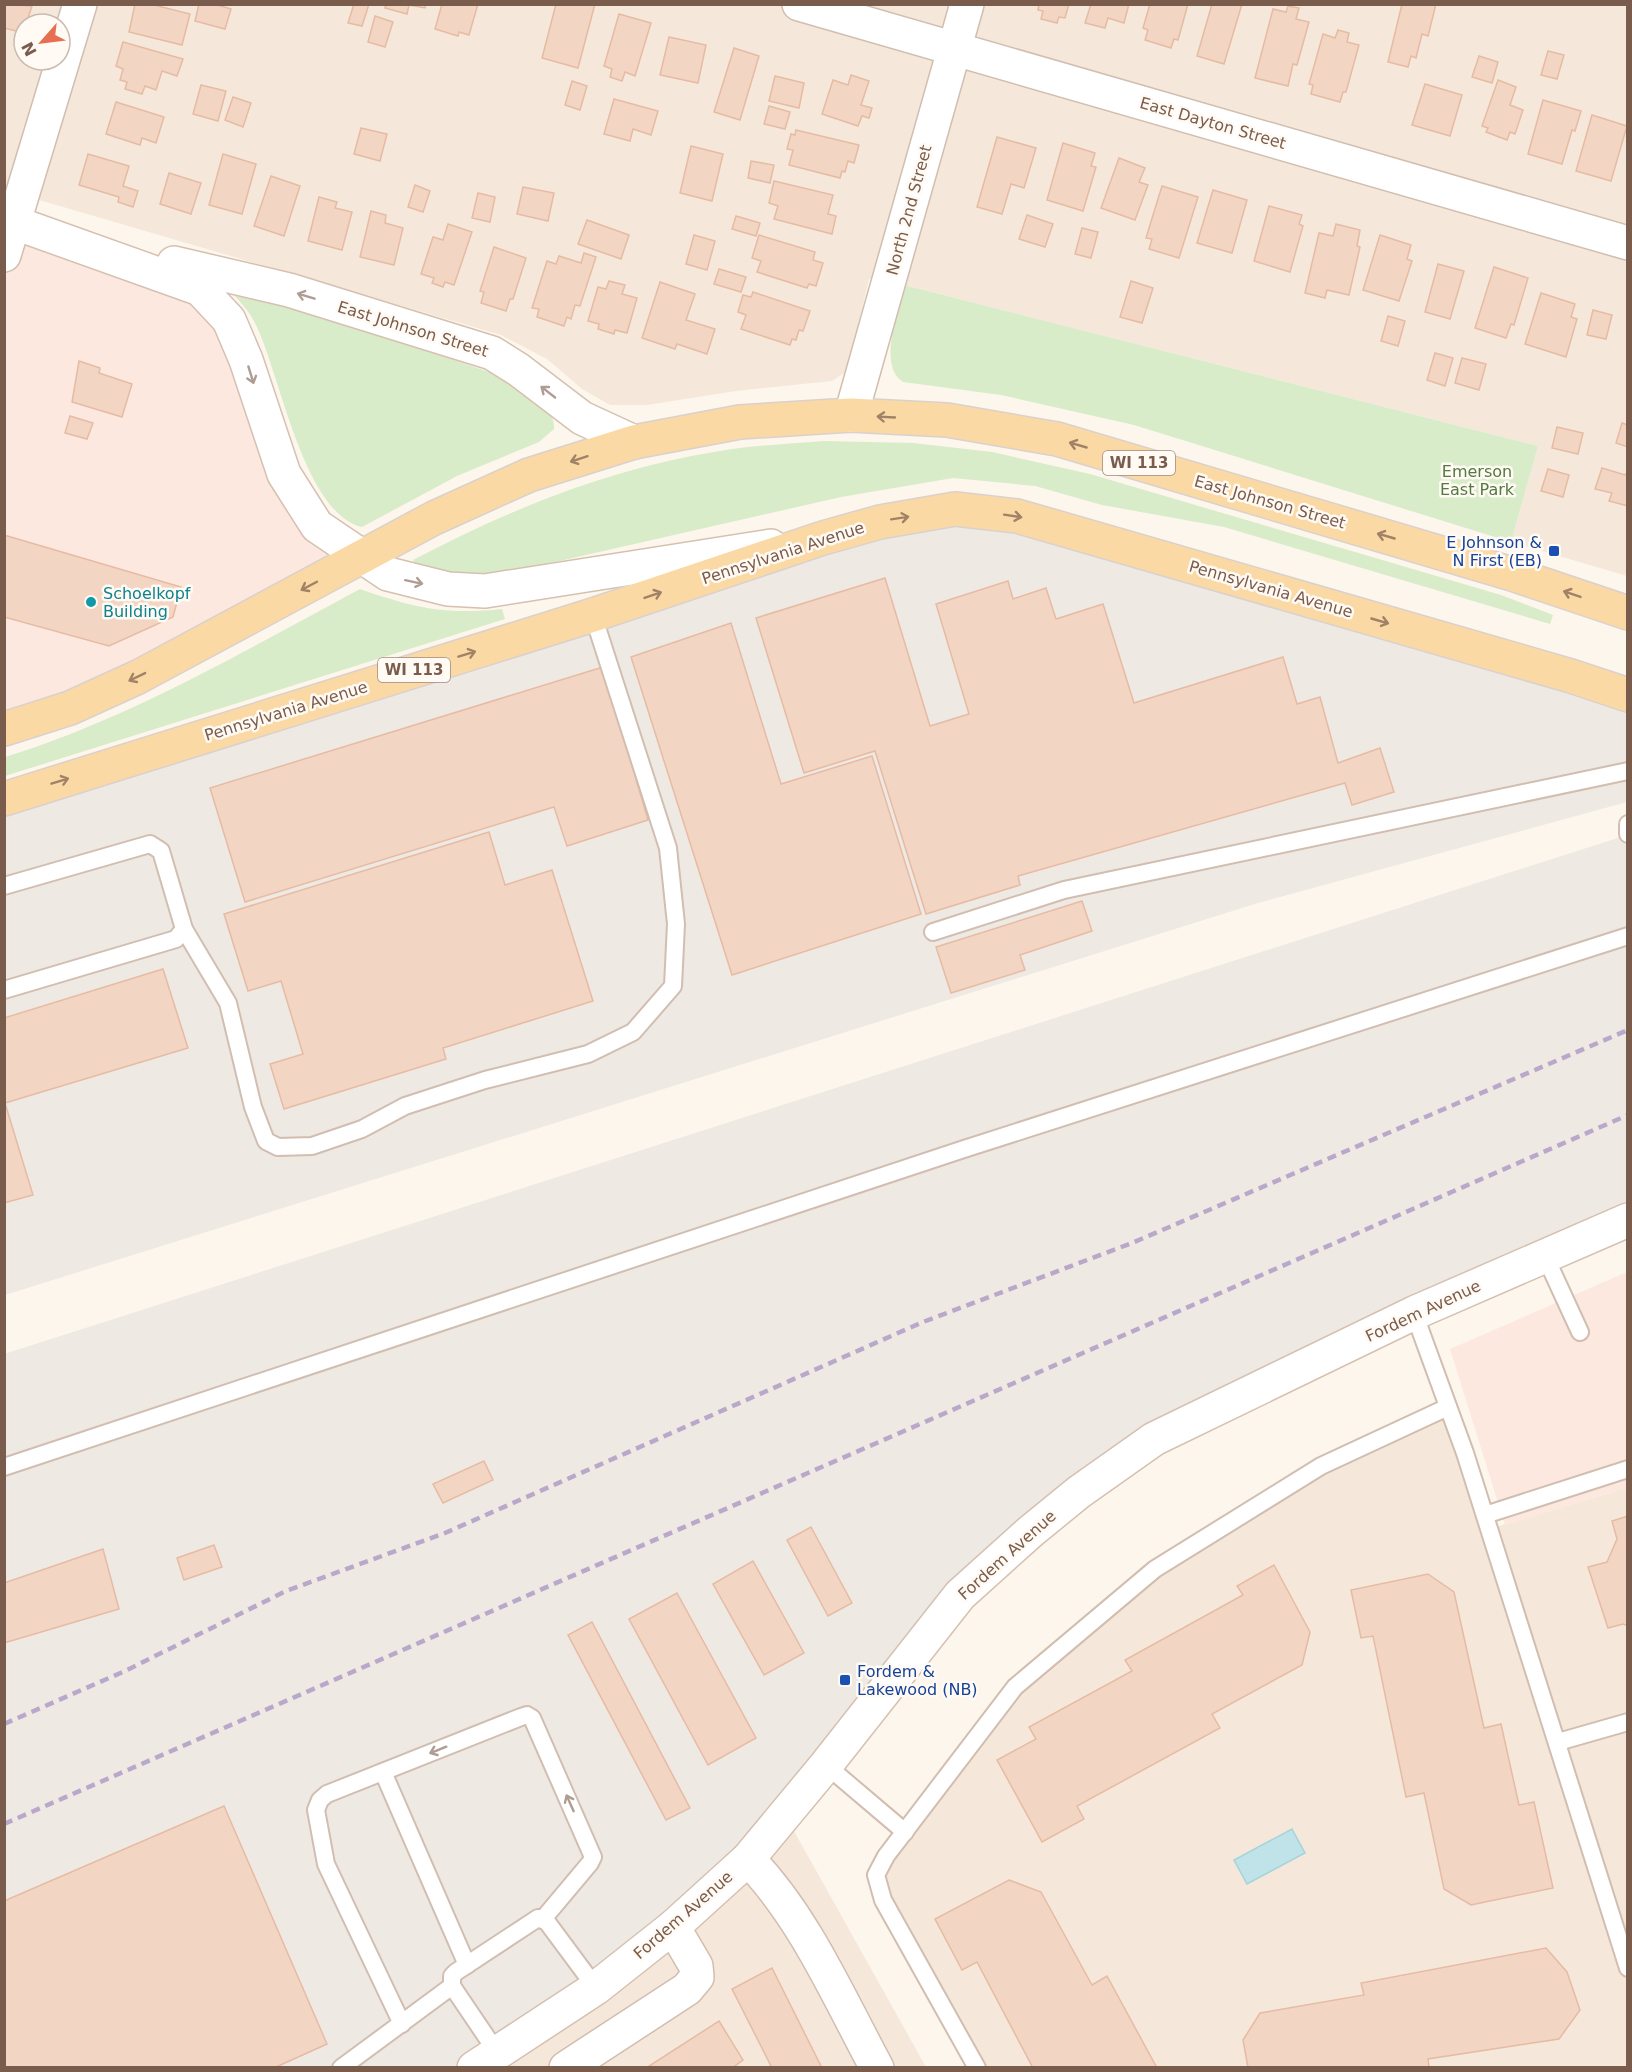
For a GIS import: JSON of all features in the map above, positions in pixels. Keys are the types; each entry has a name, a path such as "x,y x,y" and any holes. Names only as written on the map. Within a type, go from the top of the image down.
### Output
{"main road":[{"name":"East Johnson Street","path":"634,442 740,422 851,415 947,420 1057,439 1512,574 1628,613"},
{"name":"WI 113","path":"4,729 70,708 138,677 434,518 529,475 634,442"},
{"name":"Pennsylvania Avenue","path":"4,799 593,615 823,538 880,522 955,509 1017,516 1571,676 1628,695"}],"street":[{"path":"4,255 10,220 80,4"},
{"name":"East Dayton Street","path":"799,4 1628,243"},
{"name":"North 2nd Street","path":"851,415 967,4"},
{"name":"East Johnson Street","path":"10,220 200,289 229,320 246,360 284,474 317,526 361,558 388,574 448,590 485,591 823,538"},
{"name":"East Johnson Street","path":"51,234 290,291 492,353 519,370 582,418 634,442"},
{"name":"Fordem Avenue","path":"486,2061 597,1988 673,1927 748,1859 826,1766 960,1595 1029,1532 1079,1492 1154,1439 1414,1313 1628,1220"},
{"path":"748,1859 767,1879 805,1933 877,2067"},
{"path":"567,2067 687,1989 697,1977 696,1966 673,1927"}],"lane":[{"path":"4,886 150,844 161,851 184,929 228,1003 253,1107 266,1141 278,1147 312,1146 362,1129 405,1106 485,1080 588,1054 633,1032 673,986 676,924 668,848 593,615"},
{"path":"933,932 1064,890 1628,771"},
{"path":"1628,824 1628,834"},
{"path":"4,990 176,939 184,929"},
{"path":"4,1467 964,1149 1628,936"},
{"path":"1545,1256 1580,1332"},
{"path":"1414,1313 1449,1407 1485,1515 1628,1968"},
{"path":"977,2067 884,1900 876,1875 904,1832 1015,1687 1155,1569 1321,1466 1449,1407"},
{"path":"1485,1515 1628,1469"},
{"path":"402,2024 326,1864 316,1810 320,1800 327,1794 527,1715 532,1718 592,1857 590,1863 543,1919"},
{"path":"1558,1742 1628,1722"},
{"path":"826,1766 904,1832"},
{"path":"383,1772 467,1965"},
{"path":"486,2061 453,1986 452,1976 537,1918 543,1919 597,1988"},
{"path":"341,2067 453,1986"}],"shaded area":[{"path":"5,5 1627,5 1627,576 1511,542 1538,446 904,285 869,279 846,372 832,381 736,391 647,405 610,405 582,389 547,359 501,335 5,190"},
{"path":"16,222 200,289 284,474 361,558 5,729 4,255"},
{"path":"955,509 1627,695 1627,802 1258,903 5,1295 5,799"},
{"path":"1627,835 1627,1220 1154,1439 1030,1532 748,1859 474,2067 5,2067 4,1354"},
{"path":"1627,1272 1627,1488 1505,1525 1450,1349"},
{"path":"1448,1407 1489,1529 1627,1488 1627,2067 977,2067 883,1900 886,1856 1015,1687 1155,1569 1321,1466"},
{"path":"785,1815 926,2067 474,2068"}],"green space":[{"name":"Emerson East Park","path":"904,285 1538,446 1511,542 1134,425 1001,395 903,382 895,374 891,364 891,351"},
{"path":"225,286 303,309 495,374 542,402 553,419 554,429 539,442 457,476 362,527 342,517 324,497 296,439 256,325 246,309"},
{"path":"824,441 913,443 992,452 1090,474 1501,595 1553,615 1550,624 1224,527 1102,505 1035,486 953,478 841,497 494,576 460,575 416,566 413,560 524,508 640,468 679,458 733,449"},
{"path":"360,589 397,601 430,608 463,611 502,609 505,619 5,776 5,757 52,741 142,703"}],"water":[{"path":"1292,1829 1305,1853 1247,1884 1234,1860"}],"building":[{"path":"4,4 32,6 30,12 12,12 12,30 4,28"},
{"path":"135,4 150,4 190,14 182,45 129,32"},
{"path":"199,4 214,4 231,9 225,29 195,21"},
{"path":"354,4 369,4 362,26 348,23"},
{"path":"386,4 426,4 425,8 409,5 407,14 385,8"},
{"path":"442,4 478,4 469,35 459,32 458,36 435,29"},
{"path":"556,4 595,4 578,68 542,58"},
{"path":"1039,4 1069,4 1065,18 1059,17 1057,23 1041,19 1043,11 1038,10"},
{"path":"1091,4 1129,4 1124,23 1108,18 1105,28 1085,23"},
{"path":"1150,4 1188,4 1178,40 1174,39 1171,48 1145,40 1148,30 1143,28"},
{"path":"1212,4 1242,4 1224,64 1197,56"},
{"path":"1402,4 1436,4 1428,36 1422,34 1416,58 1411,56 1408,67 1388,62"},
{"path":"1288,6 1299,8 1296,19 1309,22 1297,65 1293,64 1288,86 1255,78 1273,9 1286,12"},
{"path":"619,14 651,23 635,76 625,72 622,81 610,77 612,69 604,66"},
{"path":"375,16 393,22 385,47 368,42"},
{"path":"1338,30 1349,33 1347,42 1359,45 1346,92 1343,92 1340,102 1311,94 1313,85 1309,84 1323,34 1335,38"},
{"path":"669,37 706,45 698,83 660,75"},
{"path":"123,42 183,59 177,76 162,71 156,90 145,86 142,94 125,89 127,82 120,80 123,69 116,66"},
{"path":"734,48 759,56 740,120 714,112"},
{"path":"1548,51 1564,55 1557,79 1541,75"},
{"path":"1479,56 1498,62 1492,83 1472,77"},
{"path":"851,75 869,81 861,105 872,108 869,118 862,116 858,126 822,114 833,80 848,85"},
{"path":"775,76 804,83 799,108 769,101"},
{"path":"1498,80 1516,87 1510,105 1523,110 1515,134 1510,132 1507,140 1486,132 1488,128 1482,126"},
{"path":"572,81 587,86 580,110 565,105"},
{"path":"1425,84 1462,95 1450,136 1412,125"},
{"path":"201,85 226,91 218,121 193,114"},
{"path":"233,97 251,103 243,127 225,120"},
{"path":"614,99 658,111 651,135 633,129 630,141 604,134"},
{"path":"1543,100 1581,111 1575,131 1572,130 1562,164 1528,154"},
{"path":"116,102 164,117 156,143 142,138 140,145 106,134"},
{"path":"769,106 790,112 785,129 764,124"},
{"path":"1592,115 1627,126 1611,181 1576,171"},
{"path":"361,128 387,134 380,161 354,154"},
{"path":"796,130 859,145 854,163 848,161 845,172 842,171 840,178 789,165 793,150 787,149 791,134 795,135"},
{"path":"997,137 1036,148 1024,188 1011,184 1002,214 977,207"},
{"path":"1063,143 1095,153 1091,166 1096,167 1083,211 1047,200"},
{"path":"691,146 723,154 712,201 680,193"},
{"path":"88,154 129,166 123,186 138,191 133,207 118,202 119,197 79,185"},
{"path":"223,154 256,164 242,214 209,205"},
{"path":"1119,158 1145,168 1139,182 1148,185 1135,220 1101,208"},
{"path":"751,161 774,165 770,183 748,178"},
{"path":"169,173 201,183 191,214 160,204"},
{"path":"271,176 300,186 284,236 254,226"},
{"path":"774,181 833,195 828,214 836,216 832,234 774,219 778,206 769,203"},
{"path":"415,185 430,191 423,212 408,207"},
{"path":"1162,186 1198,197 1179,258 1149,249 1152,239 1146,238"},
{"path":"523,187 554,193 548,221 517,214"},
{"path":"1213,190 1247,200 1232,253 1197,243"},
{"path":"478,193 495,197 490,222 472,218"},
{"path":"319,197 337,202 335,208 352,212 342,250 308,241"},
{"path":"1269,206 1302,215 1299,224 1303,226 1290,272 1254,261"},
{"path":"371,211 386,215 385,223 403,228 394,265 360,257"},
{"path":"1027,215 1053,224 1045,247 1019,239"},
{"path":"736,216 760,223 756,236 732,229"},
{"path":"587,220 629,235 621,259 578,244"},
{"path":"448,224 472,232 454,285 445,282 443,287 432,283 434,278 421,274 433,237 443,240"},
{"path":"1336,224 1360,230 1357,246 1360,247 1349,295 1327,290 1325,298 1305,293 1319,233 1333,236"},
{"path":"1082,228 1098,232 1091,258 1075,254"},
{"path":"694,235 715,241 707,270 686,264"},
{"path":"759,235 815,252 813,260 823,263 816,286 809,284 807,288 757,272 761,261 752,258"},
{"path":"1380,235 1411,245 1407,259 1412,261 1399,301 1363,290"},
{"path":"494,247 526,258 513,299 510,299 506,311 481,303 484,292 480,291"},
{"path":"584,253 596,257 580,306 575,305 571,319 567,317 564,326 537,317 539,309 532,308 547,261 556,264 559,256 581,263"},
{"path":"1438,264 1464,271 1450,319 1425,312"},
{"path":"1494,267 1528,278 1514,325 1511,324 1506,338 1475,328"},
{"path":"719,269 746,277 741,292 714,284"},
{"path":"609,281 625,285 622,294 637,298 627,333 615,330 614,334 598,329 599,324 588,321 598,287 606,289"},
{"path":"1131,281 1153,288 1142,323 1120,317"},
{"path":"660,282 695,294 686,320 715,329 707,354 677,344 675,349 642,338"},
{"path":"753,292 810,311 803,331 799,330 796,340 792,339 790,345 741,329 746,315 738,312 743,295 751,297"},
{"path":"1541,293 1575,304 1571,317 1577,319 1566,357 1525,344"},
{"path":"1593,310 1612,315 1606,339 1587,335"},
{"path":"1388,316 1405,321 1398,346 1381,341"},
{"path":"1435,353 1453,358 1445,386 1427,380"},
{"path":"1462,358 1486,364 1479,390 1455,383"},
{"path":"79,361 100,368 99,373 132,384 122,417 72,402"},
{"path":"70,416 93,423 87,439 65,433"},
{"path":"1622,423 1628,425 1628,447 1616,443"},
{"path":"1557,427 1583,433 1578,454 1552,448"},
{"path":"1602,468 1625,475 1628,472 1628,506 1609,501 1612,493 1595,489"},
{"path":"1548,469 1569,475 1563,497 1541,491"},
{"name":"Schoelkopf Building","path":"4,535 181,587 173,617 109,646 4,617"},
{"path":"885,578 930,726 969,714 936,604 1008,581 1013,599 1046,588 1056,619 1103,604 1134,703 1283,657 1297,704 1320,697 1338,763 1380,748 1394,792 1352,805 1345,783 1018,876 1020,885 926,914 875,751 804,773 756,618"},
{"path":"731,623 781,784 872,756 921,914 732,975 631,657"},
{"path":"603,667 648,820 567,846 554,807 245,902 210,788"},
{"path":"489,832 505,885 552,870 593,1001 443,1048 446,1059 284,1109 270,1064 303,1054 281,981 248,991 224,914"},
{"path":"1082,901 1092,931 1020,955 1025,970 951,993 936,947"},
{"path":"163,969 188,1048 5,1103 33,1195 4,1203 4,1018"},
{"path":"484,1461 493,1480 443,1503 433,1484"},
{"path":"1628,1516 1628,1626 1623,1624 1608,1628 1588,1567 1607,1562 1617,1539 1612,1521"},
{"path":"811,1527 852,1603 828,1616 787,1540"},
{"path":"214,1545 222,1567 184,1580 177,1558"},
{"path":"103,1549 119,1609 4,1643 4,1583"},
{"path":"753,1561 804,1653 764,1675 713,1584"},
{"path":"1274,1565 1310,1632 1302,1665 1212,1714 1220,1728 1077,1806 1084,1819 1042,1842 997,1760 1036,1739 1029,1727 1132,1671 1125,1660 1243,1595 1237,1586"},
{"path":"1428,1574 1454,1592 1484,1728 1501,1724 1519,1805 1534,1802 1553,1888 1471,1905 1444,1889 1424,1793 1406,1797 1373,1636 1361,1638 1351,1590"},
{"path":"677,1593 756,1738 708,1765 629,1619"},
{"path":"592,1622 690,1808 666,1820 568,1635"},
{"path":"224,1806 327,2044 274,2068 4,2068 4,1901"},
{"path":"1009,1880 1041,1892 1092,1985 1107,1976 1157,2068 1033,2068 977,1962 962,1970 935,1919"},
{"path":"1546,1948 1567,1972 1580,2010 1559,2039 1428,2059 1429,2068 1248,2068 1243,2040 1260,2013 1364,1995 1361,1983"},
{"path":"772,1968 822,2068 772,2068 732,1989"},
{"path":"719,2021 743,2060 732,2068 646,2068"}],"railway":[{"path":"4,1724 125,1671 286,1591 445,1533 923,1322 1132,1243 1628,1030"},
{"path":"4,1824 1628,1115"}],"place":[{"name":"E Johnson & N First (EB)","path":"1554,551"},
{"name":"Schoelkopf Building","path":"91,602"},
{"name":"Fordem & Lakewood (NB)","path":"845,1680"}]}
